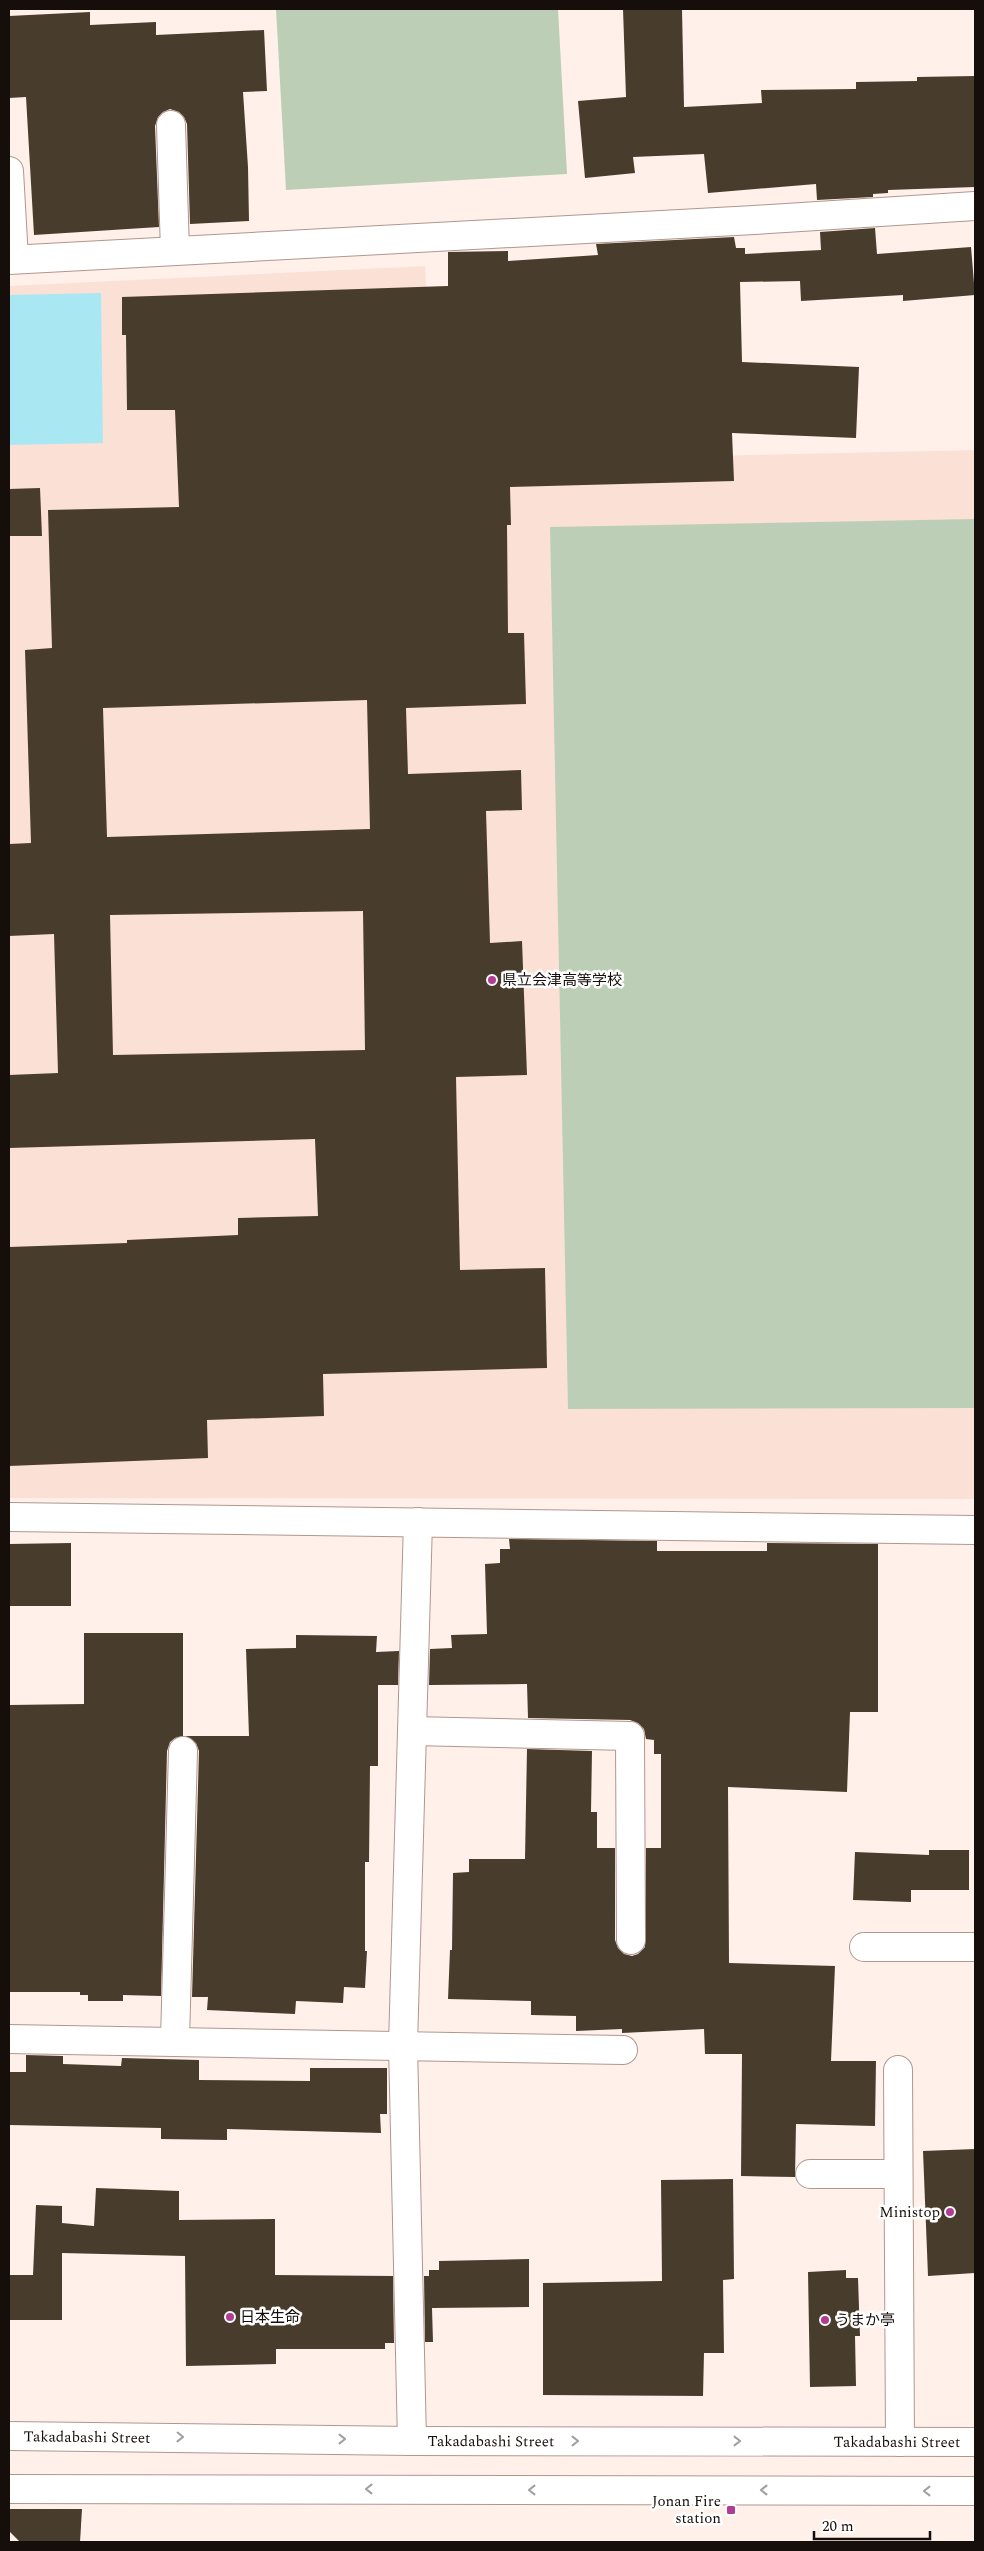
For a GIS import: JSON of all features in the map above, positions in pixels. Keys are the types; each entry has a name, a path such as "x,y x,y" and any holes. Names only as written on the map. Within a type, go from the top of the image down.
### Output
{"street":[{"path":"171,125 175,251"},
{"path":"9,171 11,260 754,220 975,206"},
{"path":"9,1517 975,1530"},
{"path":"412,2441 403,2045 418,1522"},
{"path":"412,1731 630,1736 631,1940"},
{"path":"175,2040 183,1751"},
{"path":"864,1946 975,1947"},
{"path":"9,2039 175,2040 622,2050"},
{"path":"898,2070 900,2442"},
{"path":"810,2174 898,2174"},
{"name":"Takadabashi Street","path":"9,2436 412,2441 975,2442"},
{"path":"9,2489 975,2491"}],"shaded area":[{"name":"県立会津高等学校","path":"425,266 435,462 975,450 975,1499 9,1498 9,286"}],"green space":[{"path":"276,9 558,9 567,174 286,190"},
{"path":"975,519 975,1408 568,1409 550,527"}],"water":[{"path":"101,293 103,443 9,445 9,295"}],"building":[{"path":"623,9 682,9 684,107 762,103 761,90 856,89 856,82 917,81 917,77 975,76 975,187 888,190 888,193 873,194 873,197 817,200 816,184 708,193 704,154 633,157 635,173 585,178 578,101 626,97"},
{"path":"90,12 90,25 156,22 156,35 264,30 267,91 243,92 248,167 249,221 190,224 187,124 179,112 170,109 158,117 155,126 159,227 34,235 26,97 9,98 9,16"},
{"path":"875,228 877,254 971,247 975,295 903,301 903,295 801,301 800,281 740,282 742,362 859,367 856,438 732,433 734,481 510,487 511,525 507,525 508,633 524,633 526,704 406,708 408,774 521,770 522,810 486,811 490,943 522,941 527,1075 456,1077 460,1270 545,1268 547,1368 323,1374 324,1416 207,1420 208,1458 9,1466 9,1247 127,1243 127,1240 238,1235 238,1218 318,1216 315,1139 9,1148 9,1075 58,1073 54,934 9,936 9,844 31,843 25,650 52,648 48,510 179,507 175,410 127,410 126,335 122,335 122,297 448,286 448,252 508,251 508,261 598,255 596,244 734,237 736,248 745,248 745,254 821,250 820,232","holes":["367,700 370,829 107,837 103,708","363,911 365,1050 113,1055 110,915"]},
{"path":"40,488 42,536 9,536 9,489"},
{"path":"509,1539 657,1541 657,1551 767,1551 767,1543 878,1544 878,1712 850,1712 847,1792 728,1787 729,1963 835,1966 831,2061 876,2061 875,2126 796,2124 795,2177 741,2176 742,2054 705,2054 704,2029 622,2033 622,2029 576,2031 576,2016 531,2015 531,2001 448,1999 450,1950 452,1950 453,1873 469,1872 469,1859 525,1859 527,1749 592,1751 591,1812 597,1812 597,1848 615,1848 615,1940 618,1948 624,1954 632,1956 638,1954 645,1947 646,1848 661,1848 661,1754 654,1754 654,1740 646,1739 644,1729 638,1723 630,1720 528,1718 527,1684 429,1685 430,1649 452,1648 451,1635 487,1634 485,1564 500,1563 500,1549 510,1549"},
{"path":"71,1543 71,1606 9,1606 9,1544"},
{"path":"84,1633 183,1633 183,1736 175,1738 170,1742 167,1751 161,1996 123,1995 123,2001 88,2001 88,1995 80,1995 80,1992 9,1992 9,1705 84,1704"},
{"path":"296,1635 377,1636 376,1652 399,1651 398,1685 378,1685 378,1766 370,1766 369,1862 365,1862 365,1951 367,1951 365,1988 344,1987 343,2003 296,2001 295,2014 207,2010 208,1997 192,1997 199,1751 196,1743 185,1736 249,1736 246,1649 296,1648"},
{"path":"929,1850 969,1850 969,1890 911,1890 911,1902 853,1900 855,1852 929,1855"},
{"path":"26,2055 63,2056 63,2064 121,2066 122,2058 199,2060 199,2080 310,2081 310,2068 387,2068 387,2114 380,2114 381,2133 227,2129 227,2140 161,2139 161,2128 9,2125 9,2072 26,2072"},
{"name":"Ministop","path":"975,2149 975,2273 928,2276 923,2151"},
{"path":"733,2179 734,2279 723,2280 724,2353 704,2353 703,2396 543,2395 543,2283 662,2281 661,2180"},
{"path":"96,2188 179,2191 179,2220 275,2219 275,2275 393,2276 394,2343 385,2343 385,2349 276,2349 276,2364 186,2366 185,2256 62,2253 62,2320 9,2320 9,2275 33,2275 36,2205 62,2206 62,2223 94,2226"},
{"path":"529,2259 529,2307 432,2308 433,2342 425,2342 424,2276 429,2276 429,2270 439,2270 439,2261"},
{"path":"846,2270 846,2278 858,2278 860,2336 855,2336 856,2386 810,2387 808,2272"},
{"path":"9,2509 82,2509 80,2542 20,2542 9,2531"}],"place":[{"name":"県立会津高等学校","path":"492,980"},
{"name":"Ministop","path":"950,2212"},
{"name":"日本生命","path":"230,2317"},
{"name":"うまか亭","path":"825,2320"},
{"name":"Jonan Fire station","path":"731,2510"}]}
